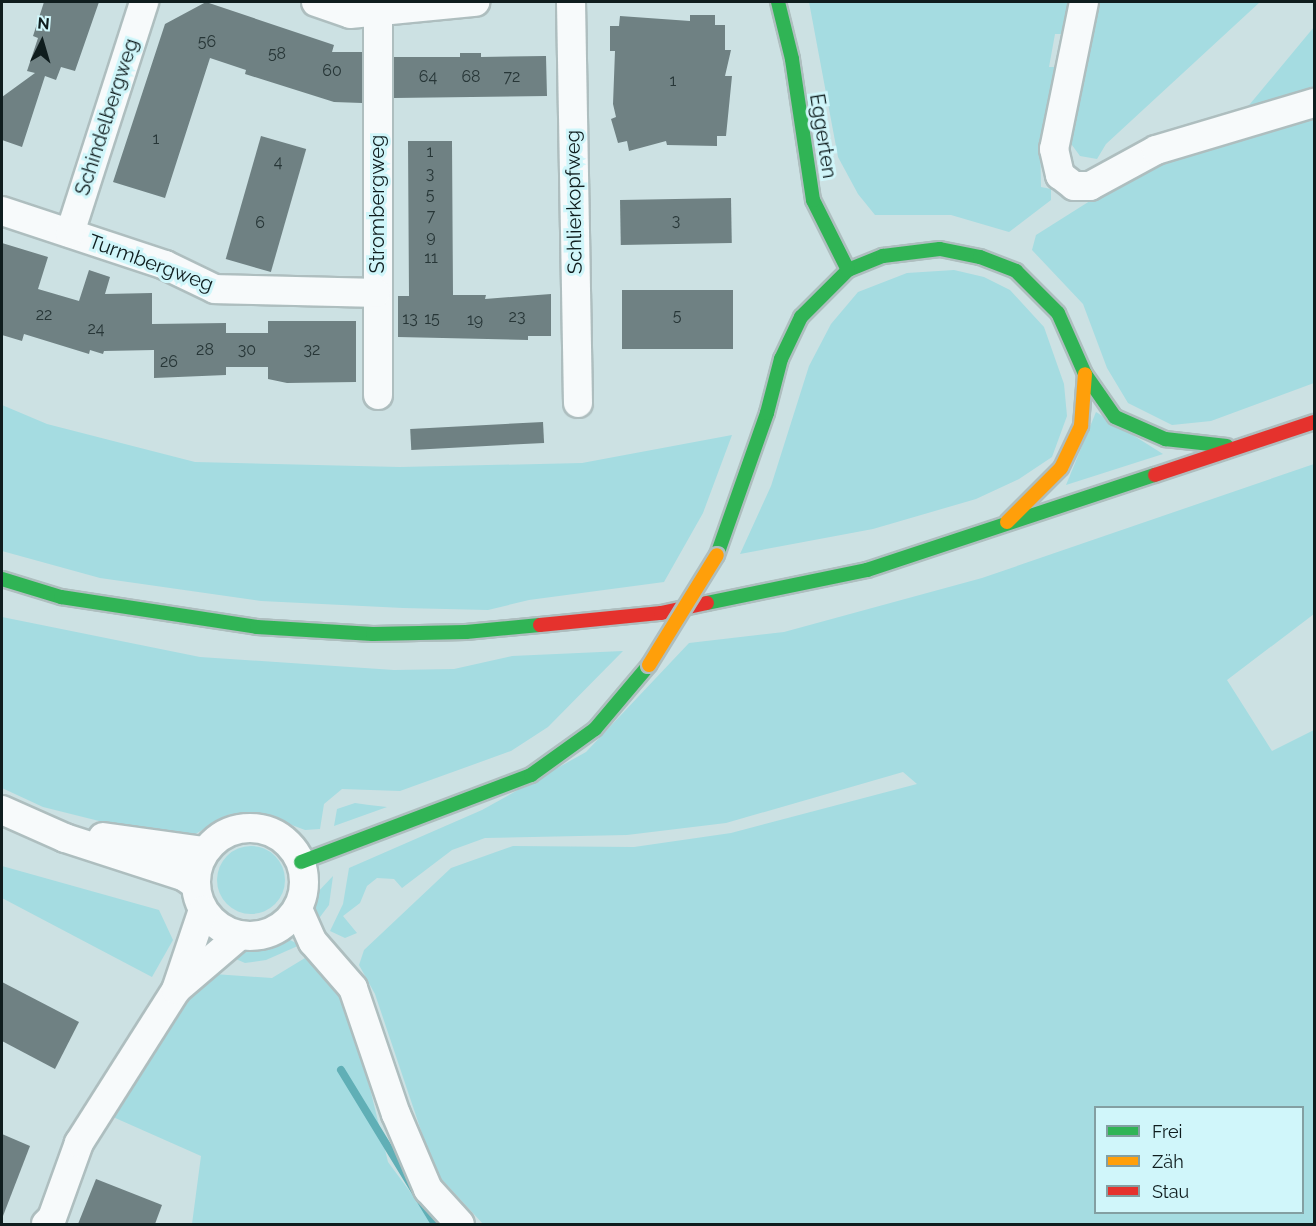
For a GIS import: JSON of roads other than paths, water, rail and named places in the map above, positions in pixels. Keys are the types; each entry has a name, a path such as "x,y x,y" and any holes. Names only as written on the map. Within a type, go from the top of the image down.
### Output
{"main road":[{"name":"Eggerten","path":"778,2 792,59 813,200 848,270"},
{"path":"302,862 531,775 595,729 649,665 717,555 767,413 781,359 801,317 848,270 883,256 940,249 980,257 1016,271 1058,313 1084,374 1116,417 1165,439 1236,447"},
{"path":"1002,526 1061,468 1081,426 1084,374"},
{"path":"2,579 61,597 257,627 373,634 466,632 661,613 768,594 867,570 1314,422"},
{"path":"14,600 61,597"}],"street":[{"name":"Schindelbergweg","path":"70,233 144,2"},
{"path":"316,2 351,14 374,9 475,2"},
{"name":"Schlierkopfweg","path":"571,2 578,403"},
{"path":"1084,2 1054,149 1060,175 1074,186 1090,186 1156,150 1314,103"},
{"name":"Strombergweg","path":"374,9 378,395"},
{"name":"Turmbergweg","path":"2,211 165,265 215,289 376,293"},
{"path":"2,810 119,858 183,876 222,929 239,936 291,931 313,942"},
{"path":"176,990 199,897 204,851 218,837 236,829 256,827 275,833 291,845 302,862 304,893 298,909 274,931"},
{"path":"55,832 204,851"},
{"path":"298,909 313,942 353,988 396,1114 428,1189 460,1224"},
{"path":"46,1224 52,1218 79,1143 176,990 239,936"}],"waterway":[{"path":"341,1070 435,1224"}]}
